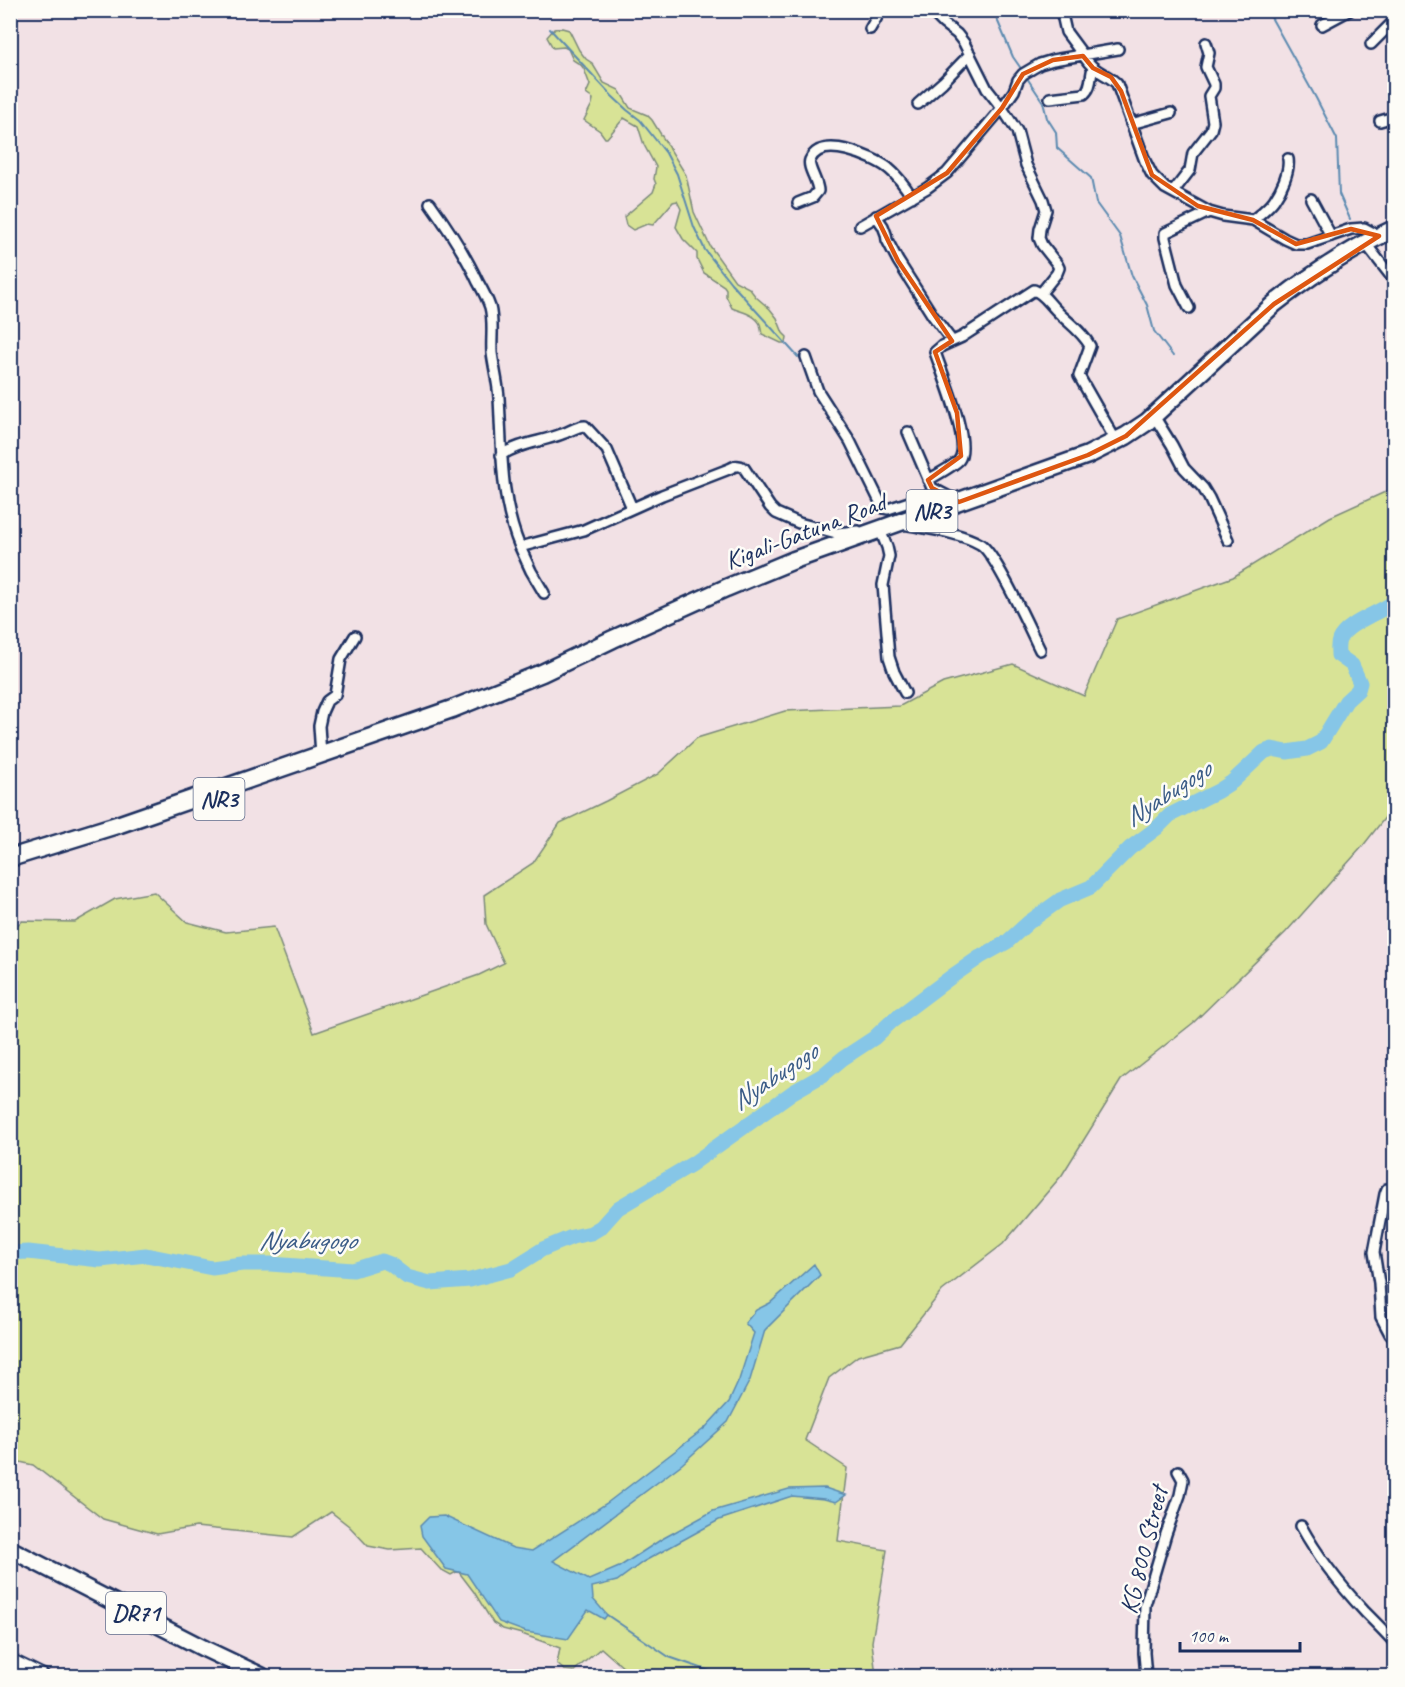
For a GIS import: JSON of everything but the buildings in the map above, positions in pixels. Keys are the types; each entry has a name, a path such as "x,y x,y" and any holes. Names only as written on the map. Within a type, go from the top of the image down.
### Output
{"highway":[{"name":"Kigali-Gatuna Road","path":"10,858 120,824 424,719 542,673 726,588 794,560 1088,455 1126,436 1154,416 1274,304 1295,288 1380,236"},
{"name":"Kigali-Gatuna Road","path":"10,868 135,829 268,783 369,744 424,719"}],"main road":[{"name":"DR71","path":"10,1549 262,1677"}],"street":[{"path":"870,29 881,10"},
{"path":"930,10 957,34 970,54 987,89 1017,131 1026,165 1046,210 1040,229 1042,245 1059,268 1041,293"},
{"path":"1061,10 1066,32 1083,56 1093,68 1111,77 1117,84 1152,175 1161,184 1209,212 1253,220 1296,244 1307,244 1352,229 1364,228 1380,236 1395,280"},
{"path":"1322,25 1350,10"},
{"path":"1371,44 1395,21"},
{"path":"1173,192 1190,170 1193,153 1211,130 1214,122 1209,101 1209,93 1214,88 1214,84 1206,67 1209,53 1206,43"},
{"path":"860,226 927,188 947,173 1002,108 1023,74 1040,64 1053,60 1118,49"},
{"path":"918,104 970,54"},
{"path":"1050,98 1084,94 1088,91 1093,68"},
{"path":"1131,124 1171,113"},
{"path":"1380,121 1395,117"},
{"path":"798,202 813,197 818,191 810,160 815,154 830,147 879,161 903,183 912,197"},
{"path":"1253,220 1274,201 1287,176 1290,166 1288,159"},
{"path":"1311,199 1331,236"},
{"path":"430,203 460,248 489,306 493,335 492,352 499,400 501,455 508,510 520,547 543,593"},
{"path":"1189,308 1177,285 1165,233 1209,212"},
{"path":"876,216 883,226 887,240 898,261 952,341"},
{"path":"928,480 958,462 962,448 957,413 935,352 952,341 962,338 1034,290 1041,293 1077,329 1090,346 1079,376 1116,441"},
{"path":"806,357 818,390 843,428 882,508 888,509 939,492"},
{"path":"1154,416 1173,445 1184,468 1209,498 1228,540"},
{"path":"501,455 526,444 562,435 579,426 585,426 607,450 632,508"},
{"path":"908,432 932,488 959,502"},
{"path":"520,547 584,530 632,508 736,465 741,465 770,507 787,519 836,533 880,530 888,547 889,556 883,585 889,657 905,693"},
{"path":"898,523 940,532 982,545 994,559 1040,650"},
{"path":"321,755 319,726 322,712 327,701 334,695 341,659 355,636"},
{"path":"1395,1189 1387,1189 1385,1194 1374,1252 1381,1317 1390,1334 1395,1338"},
{"name":"KG 800 Street","path":"1146,1677 1144,1653 1146,1605 1166,1534 1180,1495 1183,1480 1178,1471"},
{"path":"1301,1526 1312,1546 1346,1589 1366,1613 1390,1631 1395,1642"},
{"path":"10,1660 43,1677"}],"highlighted area":[{"path":"1083,56 1093,68 1111,77 1121,91 1152,175 1198,206 1253,220 1296,244 1351,229 1379,236 1274,304 1126,436 1088,455 959,502 932,488 928,480 961,456 957,413 935,352 952,341 898,261 876,216 947,173 1002,108 1023,74 1053,60"}],"green space":[{"path":"554,29 569,30 579,50 592,63 604,83 619,90 630,108 647,115 652,120 686,175 694,212 710,246 735,281 749,288 770,309 787,337 786,343 762,334 758,321 732,308 724,286 704,273 697,259 697,253 683,239 676,227 681,209 677,201 673,202 653,225 647,224 633,230 626,225 624,217 653,192 656,184 654,179 656,167 644,145 638,126 624,118 605,138 600,131 584,120 593,99 586,94 590,85 584,69 573,60 568,49 553,48 547,37"},
{"path":"1394,488 1394,806 1362,847 1286,932 1193,1023 1121,1080 1062,1175 1003,1244 942,1291 900,1344 858,1356 829,1378 805,1440 847,1468 838,1541 887,1550 872,1642 876,1676 633,1676 601,1648 574,1671 564,1670 557,1664 560,1648 503,1629 493,1623 458,1571 451,1575 440,1569 421,1548 390,1550 368,1546 349,1526 331,1512 293,1537 196,1527 157,1534 103,1519 33,1465 11,1460 10,931 22,921 75,922 115,899 154,892 187,922 226,932 274,927 314,1033 479,975 504,963 486,924 484,895 533,863 560,823 658,774 697,738 785,711 900,706 943,683 1013,664 1084,696 1117,619 1233,577 1330,517"}],"water":[{"path":"814,1264 820,1275 765,1330 750,1380 728,1422 682,1464 553,1561 589,1580 619,1567 662,1539 713,1511 789,1489 825,1488 846,1495 836,1502 792,1496 719,1520 643,1562 617,1581 592,1587 593,1599 607,1615 604,1619 588,1610 568,1639 526,1632 499,1622 467,1574 446,1569 422,1536 420,1526 429,1517 444,1516 513,1548 532,1551 607,1503 705,1428 729,1402 739,1380 754,1333 745,1323 756,1310 770,1303"}],"waterway":[{"path":"993,10 1013,57 1022,70"},
{"path":"1267,10 1337,139 1339,194 1350,219"},
{"path":"550,29 612,96 640,120 666,153 677,174 694,227 705,250 731,283 798,357"},
{"path":"1025,75 1043,102 1047,118 1056,132 1057,148 1091,178 1096,203 1120,236 1132,276 1147,305 1154,331 1173,356"},
{"name":"Nyabugogo","path":"10,1253 28,1252 100,1260 146,1255 212,1268 242,1264 270,1264 353,1270 382,1261 407,1277 430,1283 470,1280 511,1269 543,1249 572,1237 591,1233 601,1227 618,1208 692,1164 793,1092 823,1075 951,977 1007,942 1029,922 1060,900 1091,887 1130,848 1170,815 1232,782 1264,752 1272,749 1287,752 1307,749 1321,742 1346,701 1358,690 1360,683 1352,665 1338,655 1339,640 1356,623 1394,602"},
{"path":"607,1615 669,1657 724,1676"}]}
